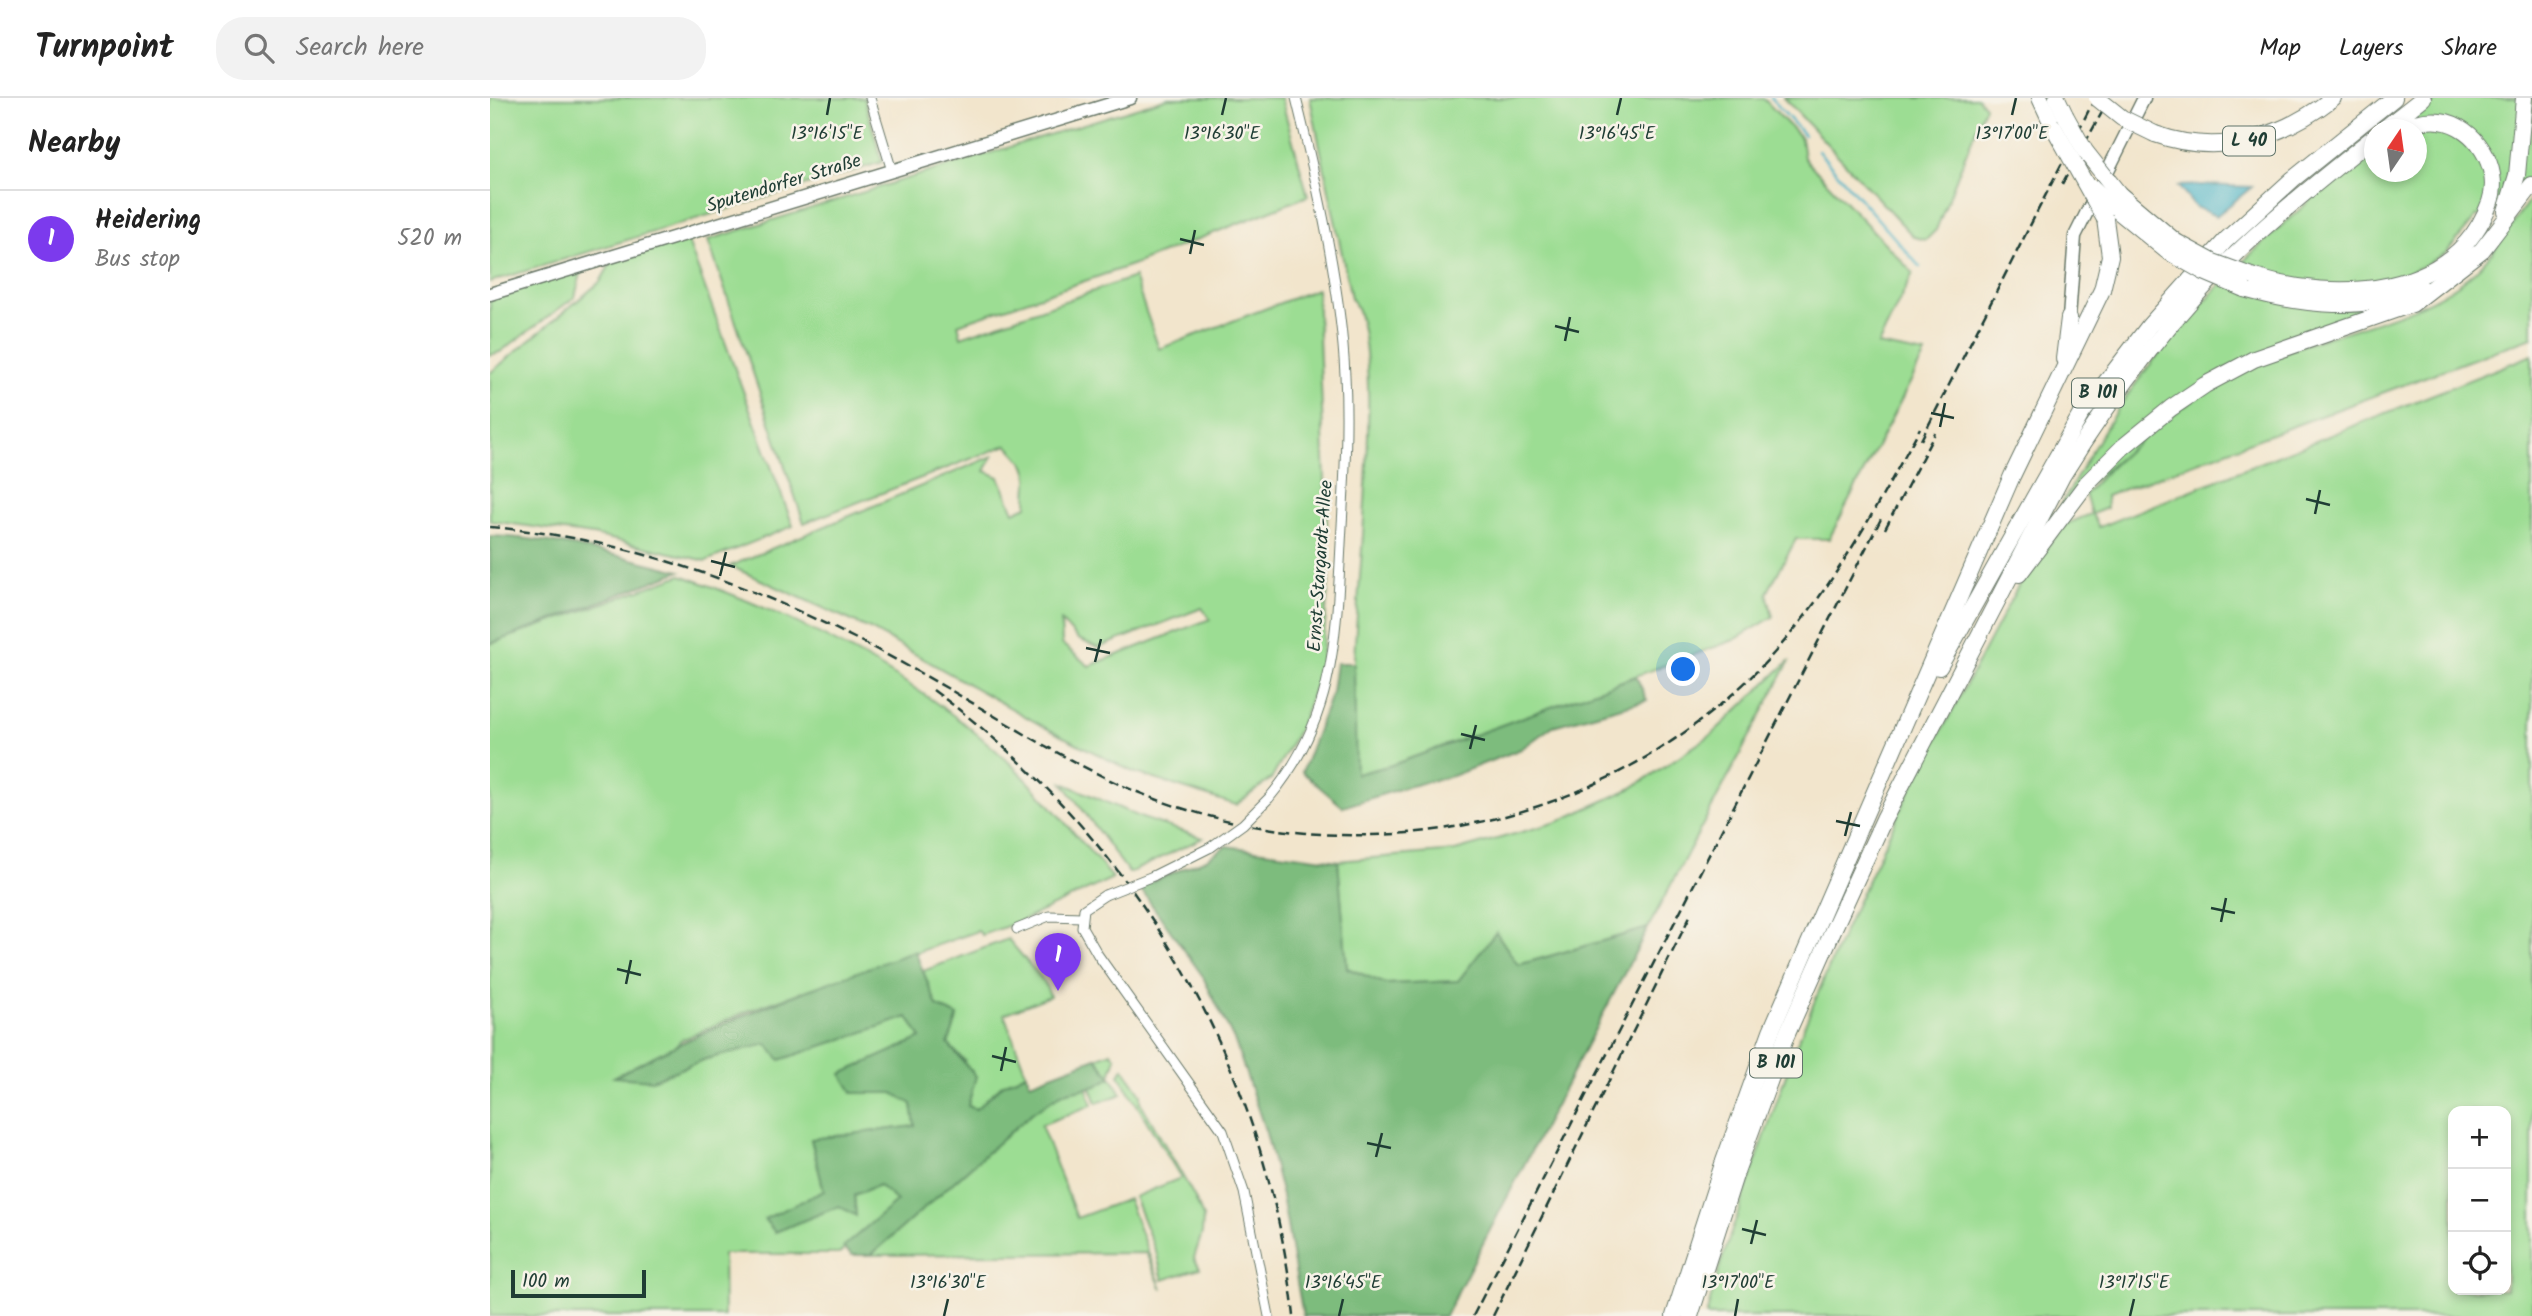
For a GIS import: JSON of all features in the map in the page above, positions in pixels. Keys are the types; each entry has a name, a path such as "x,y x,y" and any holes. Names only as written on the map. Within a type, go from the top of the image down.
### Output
{"highway":[{"path":"1891,759 1931,661 2106,278 2112,207 2085,151 2040,98"},
{"path":"2057,98 2059,121 2084,179 2112,207 2172,246 2204,272 2249,283 2322,291 2372,290 2400,284 2426,273 2469,237 2491,200 2489,163 2480,145 2462,128 2441,121 2427,121"},
{"name":"L 40","path":"2097,98 2122,118 2155,134 2200,144 2249,141 2287,128 2333,98"},
{"name":"B 101","path":"1674,1316 1719,1175 1771,1031 1891,759 1969,611 2080,416 2173,297 2226,240 2293,179 2394,98"},
{"name":"B 101","path":"2396,119 2423,98"},
{"path":"2503,220 2517,175 2524,98"},
{"name":"B 101","path":"1690,1316 1737,1168 1786,1036 1884,819 2033,528 2093,425 2161,337 2239,251 2364,145"},
{"path":"1983,625 2055,522 2087,483 2123,447 2171,408 2254,359 2412,304 2482,250 2532,185"},
{"path":"2249,283 2285,300 2346,306 2386,300 2436,284"},
{"path":"2059,378 2067,346 2069,318"}],"main road":[{"name":"Sputendorfer Straße","path":"490,294 1130,98"},
{"path":"2069,318 2075,236 2144,98"}],"street":[{"path":"870,98 892,171"},
{"name":"Ernst-Stargardt-Allee","path":"1082,917 1088,905 1105,895 1211,848 1242,824 1269,798 1306,743 1328,684 1338,605 1346,443 1345,373 1339,318 1296,98"},
{"path":"1017,929 1049,916 1082,917 1084,933 1098,956 1223,1131 1244,1192 1269,1316"}],"green space":[{"path":"490,98 864,98 882,162 490,282"},
{"path":"1168,98 1281,98 1308,196 1132,265 958,324 961,337 1134,277 1159,349 1317,289 1329,576 1321,670 1300,727 1272,778 1236,805 1133,772 1048,729 872,630 730,566 993,456 985,471 999,477 1014,512 1027,506 1028,472 1007,445 804,523 708,240","holes":["1202,608 1210,619 1089,666 1062,644 1061,621 1078,639 1098,648"]},
{"path":"1310,98 1763,98 1801,138 1804,158 1913,273 1878,345 1925,354 1829,539 1796,539 1767,593 1773,617 1734,640 1392,765 1355,775 1354,662 1367,472 1367,364 1362,323 1351,298"},
{"path":"1784,98 1977,98 1985,106 1936,230 1926,240 1914,237"},
{"path":"2439,98 2532,98 2532,177 2515,196 2476,217 2446,253 2408,274 2360,286 2361,316 2227,368 2059,509 2115,413 2142,375 2202,304 2268,238 2364,156 2364,182 2427,182 2427,119 2412,119"},
{"path":"2532,196 2532,337 2106,496 2107,508 2092,514 2099,527 2532,355 2532,1316 1706,1316 1721,1262 1797,1043 1845,929 1906,798 2026,571 2066,524 2091,514 2085,494 2131,448 2182,408 2267,360 2413,309 2434,298 2474,272 2505,236"},
{"path":"687,239 793,526 706,561 593,535 490,521 490,373 600,282 612,261"},
{"path":"582,269 575,297 500,352 490,355 490,297"},
{"path":"490,536 562,544 680,571 490,644"},
{"path":"681,575 727,592 818,633 862,656 947,710 986,741 1022,775 1113,878 1019,922 982,935 978,931 750,1010 681,1040 652,1079 706,1059 768,1043 856,1033 908,1017 921,1038 853,1093 893,1093 912,1104 916,1126 811,1139 824,1191 775,1232 839,1206 856,1215 854,1195 879,1185 898,1201 839,1254 723,1254 724,1316 490,1316 490,644"},
{"path":"1790,660 1648,928 1518,965 1496,933 1458,981 1385,984 1347,968 1338,861 1455,851 1557,822 1632,788 1711,735"},
{"path":"1336,663 1354,663 1356,774 1392,765 1636,676 1647,700 1553,726 1521,749 1452,776 1343,807 1302,772 1332,692"},
{"path":"1063,783 1142,818 1203,838 1129,873"},
{"path":"1226,846 1338,861 1347,968 1386,984 1458,981 1496,932 1518,965 1648,928 1445,1316 1303,1316 1282,1196 1266,1133 1235,1042 1202,975 1139,887 1206,859"},
{"path":"1008,939 1045,983 1050,996 1004,1014 1026,1073 1002,1085 976,1109 968,1106 965,1061 948,1044 958,1016 937,1006 923,971"},
{"path":"915,951 937,1006 958,1016 948,1044 976,1076 968,1106 976,1109 1002,1085 1026,1073 1030,1083 1096,1058 1111,1077 1096,1086 1063,1093 1033,1112 871,1255 852,1255 843,1247 897,1201 879,1185 854,1195 856,1216 839,1206 775,1232 764,1219 824,1191 811,1139 915,1126 912,1104 893,1093 853,1093 841,1074 921,1038 908,1017 780,1060 767,1044 706,1059 652,1080 614,1077 725,1023"},
{"path":"1111,1052 1116,1058 1110,1075 1096,1058"},
{"path":"1123,1068 1141,1094 1141,1103 1194,1196 1203,1217 1202,1233 1194,1258 1200,1268 1163,1280 1157,1255 1134,1197 1181,1178 1119,1075"},
{"path":"1111,1077 1122,1094 1097,1103 1090,1085 1096,1086"},
{"path":"1086,1086 1092,1105 1041,1125 1077,1218 1128,1199 1162,1289 1146,1253 871,1255 1033,1112 1063,1093"}],"water":[{"path":"2178,186 2252,187 2216,216 2195,207"}],"waterway":[{"path":"1771,98 1804,135"},
{"path":"1818,151 1920,267"}],"railway":[{"path":"1921,440 2095,98"},
{"path":"2062,184 2110,98"},
{"path":"490,527 550,534 609,546 666,561 777,602 885,654 1097,774 1206,815 1293,832 1382,835 1469,824 1553,801 1634,764 1708,715 1774,653 1816,601 1854,545 1920,428"},
{"path":"1885,529 1935,433"},
{"path":"1473,1316 1883,515"},
{"path":"933,690 1006,749 1072,815 1130,887 1180,965 1222,1047 1255,1133 1279,1223 1294,1316"},
{"path":"1493,1316 1691,914"}],"place":[{"name":"Heidering","path":"1058,991"}]}
